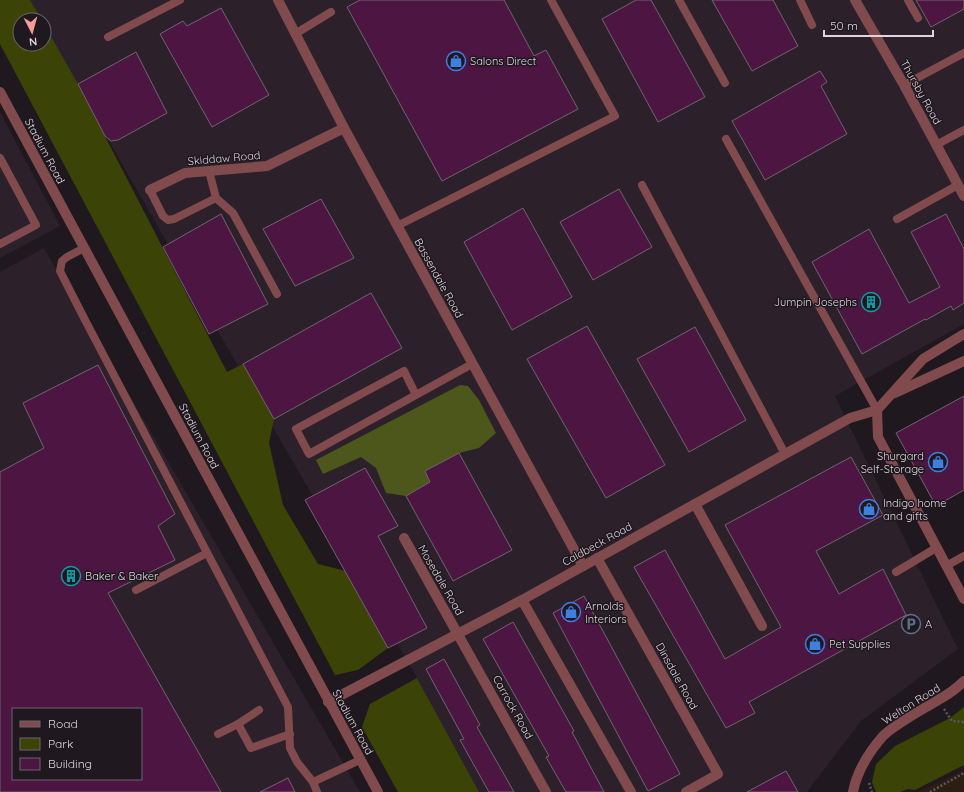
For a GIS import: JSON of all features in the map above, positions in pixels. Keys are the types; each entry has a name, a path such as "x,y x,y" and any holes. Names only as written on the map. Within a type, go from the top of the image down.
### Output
{"street":[{"name":"Bassendale Road","path":"278,0 344,128 583,566"},
{"name":"Thursby Road","path":"855,0 904,85 964,196"},
{"name":"Stadium Road","path":"1,97 378,792"},
{"name":"Skiddaw Road","path":"150,190 185,173 268,166 344,128"},
{"path":"964,334 923,359 877,410 878,437 964,599"},
{"path":"891,395 964,361"},
{"name":"Caldbeck Road","path":"328,702 522,600 850,418 877,410"},
{"path":"695,504 762,626"},
{"name":"Mosedale Road","path":"404,538 458,634"},
{"name":"Dinsdale Road","path":"597,558 718,774 686,792"},
{"path":"522,600 630,792"},
{"name":"Carrock Road","path":"458,634 546,792"},
{"name":"Welton Road","path":"853,792 855,783 865,760 884,735 919,711 954,691 964,681"}],"lane":[{"path":"108,37 180,0"},
{"path":"397,226 615,116 551,0"},
{"path":"679,0 725,83"},
{"path":"800,0 812,25"},
{"path":"908,0 918,18"},
{"path":"295,34 331,12"},
{"path":"904,85 964,53"},
{"path":"936,145 964,130"},
{"path":"726,139 877,410"},
{"path":"0,158 36,225 0,244"},
{"path":"209,171 216,198 233,213 277,294"},
{"path":"897,219 958,184"},
{"path":"642,185 785,454"},
{"path":"150,190 163,216 168,220 174,219 216,198"},
{"path":"84,248 62,261 60,270 288,707 290,748 297,762 313,782 317,792"},
{"path":"416,395 404,371 296,429 309,454 416,395 472,364"},
{"path":"896,572 936,548"},
{"path":"136,590 207,553"},
{"path":"946,566 964,556"},
{"path":"218,734 238,724 259,710"},
{"path":"238,724 251,748 290,734"},
{"path":"313,782 360,760"}],"path":[{"path":"938,700 952,721 964,722"},
{"path":"930,792 964,773"}],"shaded area":[{"path":"28,0 964,0 964,324 835,396 958,649 861,721 807,792 479,792 417,678 52,42 52,12 35,12"},
{"path":"0,112 60,226 0,258"},
{"path":"44,248 360,792 0,792 0,272"},
{"path":"964,770 964,792 918,792"}],"green space":[{"path":"0,0 30,0 37,12 12,12 12,52 52,52 52,38 78,84 227,372 243,364 274,419 269,443 283,505 318,564 346,571 388,648 358,670 335,675 0,44"},
{"path":"460,385 468,386 479,400 496,433 479,448 459,453 425,471 430,482 406,496 386,493 376,468 361,457 323,474 316,460"},
{"path":"417,678 479,792 398,792 362,727 370,704"},
{"path":"964,707 964,765 915,790 908,789 900,792 876,792 872,782 876,764 895,746 950,718"}],"building":[{"path":"360,0 504,0 534,56 546,50 578,109 442,181 347,7"},
{"path":"636,0 651,0 705,97 658,122 602,19"},
{"path":"712,0 773,0 798,46 752,71"},
{"path":"916,0 964,0 964,9 931,27"},
{"path":"221,8 269,95 212,127 160,34 183,21 187,26"},
{"path":"136,52 167,113 118,140 111,141 105,136 78,84"},
{"path":"820,71 827,82 821,86 847,134 765,180 732,121"},
{"path":"619,189 652,247 593,280 560,222"},
{"path":"321,199 354,258 295,286 263,229"},
{"path":"523,208 572,297 512,330 464,242"},
{"path":"221,214 268,304 209,334 163,247"},
{"name":"Jumpin Josephs","path":"946,214 964,249 964,303 953,310 951,306 926,320 925,319 862,354 812,262 869,229 909,303 940,287 911,232"},
{"path":"371,293 402,348 274,419 243,364"},
{"path":"587,326 665,465 606,498 527,359"},
{"path":"695,327 746,420 689,452 637,359"},
{"name":"Baker & Baker","path":"98,365 175,514 158,526 175,560 108,593 221,792 0,792 0,472 44,448 23,403"},
{"name":"Shurgard Self-Storage","path":"964,396 964,490 936,506 896,433"},
{"path":"459,453 512,550 453,581 406,496 430,482 425,471"},
{"path":"851,457 883,515 816,551 839,594 883,569 906,615 749,702 755,713 726,728 634,567 665,550 725,659 781,627 725,525"},
{"path":"365,468 398,526 378,536 427,628 388,648 305,500"},
{"path":"584,596 680,774 648,791 553,613"},
{"path":"513,622 574,731 572,732 604,792 566,792 546,757 549,756 483,639"},
{"path":"444,659 480,725 477,727 514,792 489,792 460,740 464,739 426,669"},
{"path":"786,771 798,792 747,792"},
{"path":"288,778 295,792 260,792"}],"place":[{"name":"Salons Direct","path":"456,61"},
{"name":"Jumpin Josephs","path":"871,302"},
{"name":"Shurgard Self-Storage","path":"938,462"},
{"name":"Indigo home and gifts","path":"869,509"},
{"name":"Baker & Baker","path":"71,576"},
{"name":"Arnolds Interiors","path":"571,612"},
{"name":"A","path":"911,624"},
{"name":"Pet Supplies","path":"815,644"}]}
